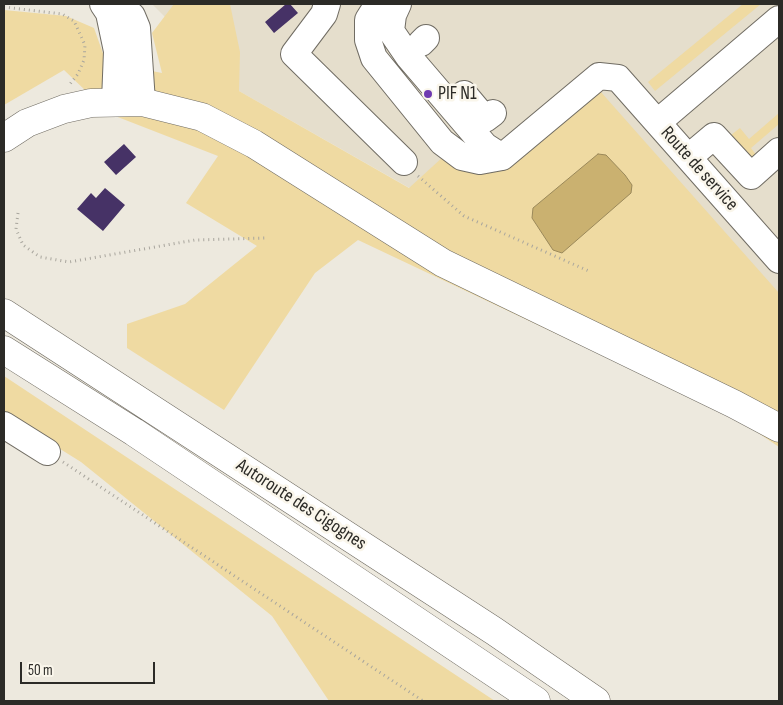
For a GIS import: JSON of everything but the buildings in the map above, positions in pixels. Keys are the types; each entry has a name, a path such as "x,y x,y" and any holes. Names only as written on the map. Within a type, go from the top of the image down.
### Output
{"main road":[{"path":"4,138 27,123 64,109 91,103 115,101 142,102 202,117 254,144 443,264 734,404 779,428"},
{"name":"Autoroute des Cigognes","path":"4,313 469,614 596,701"},
{"name":"Autoroute des Cigognes","path":"4,350 134,432 536,701"}],"street":[{"path":"103,4 111,22 117,51 115,101"},
{"path":"110,4 122,7 132,16 137,28 142,102"},
{"path":"327,4 324,14 294,54 404,162"},
{"path":"390,6 456,78 485,120 493,113"},
{"name":"Route de service","path":"390,6 368,20 368,40 374,58 442,142 462,157 480,161 502,157 599,76 618,78 779,260"},
{"path":"658,122 779,19"},
{"path":"689,157 714,136 751,176 779,151"},
{"path":"4,425 47,452"}],"path":[{"path":"4,7 62,14 74,21 80,31 85,45 84,60 78,74 60,92 64,109"},
{"path":"404,162 464,216 590,272"},
{"path":"18,214 16,229 23,245 40,257 69,262 195,240 266,238"},
{"path":"47,452 423,701"}],"shaded area":[{"path":"152,4 779,4 779,398 239,91"},
{"path":"174,4 230,4 240,52 239,91 409,188 444,156 474,173 600,91 779,293 779,447 739,420 358,240 315,273 224,410 127,348 127,324 185,304 257,246 186,203 218,156 110,114 64,70 4,105 4,10 66,16 94,28 106,62 162,73 152,33"},
{"path":"743,4 761,4 655,91 648,82"},
{"path":"779,113 779,124 751,148 760,160 751,168 726,139 740,128 749,139"},
{"path":"598,154 606,155 625,175 632,185 631,193 562,253 553,250 532,218 533,208"},
{"path":"4,376 495,701 329,701 272,616 81,462 4,414"}],"place":[{"name":"PIF N1","path":"428,94"}]}
